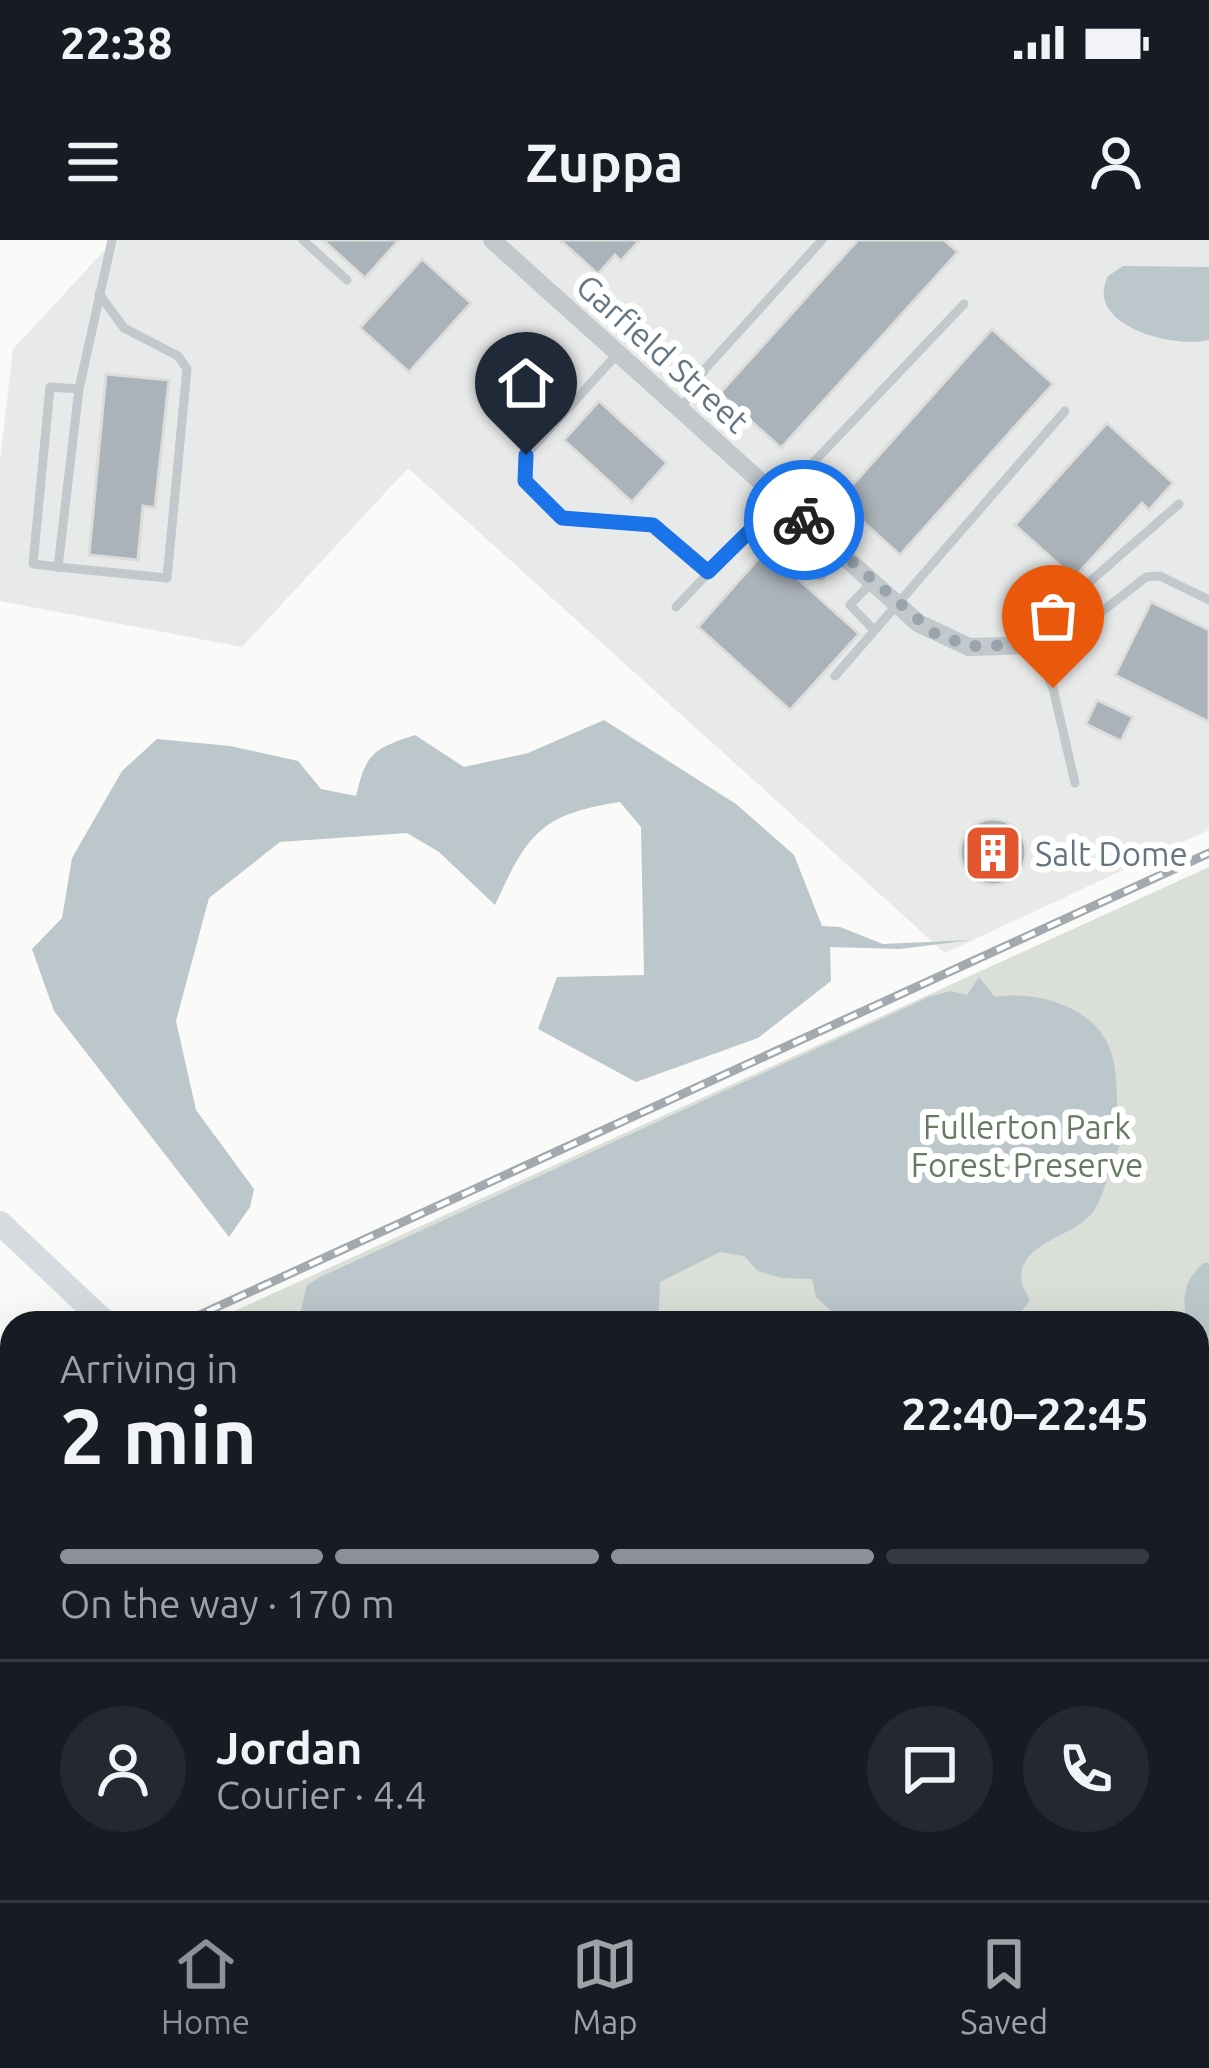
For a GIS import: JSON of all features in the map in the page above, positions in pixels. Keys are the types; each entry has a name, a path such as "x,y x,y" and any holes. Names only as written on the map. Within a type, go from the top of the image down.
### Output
{"street":[{"name":"Garfield Street","path":"492,240 918,623 952,641 984,648 1033,645"},
{"path":"3,1230 93,1311"}],"lane":[{"path":"58,567 79,389 112,240"},
{"path":"303,240 347,280"},
{"path":"681,409 705,369 822,240"},
{"path":"79,389 50,387 33,564 167,578 187,369 178,356 124,328 99,295"},
{"path":"676,607 964,304"},
{"path":"618,353 526,455 525,481 562,518 653,525 708,572"},
{"path":"835,676 894,601 1065,411"},
{"path":"1075,784 1053,688 1033,645 1043,602 1071,598 1179,504"},
{"path":"820,576 841,554"},
{"path":"1033,645 1066,640 1146,577 1160,576 1209,601"},
{"path":"872,582 850,604 873,629"}],"shaded area":[{"path":"114,240 1209,240 1209,830 945,953 408,468 242,647 0,601 0,461 13,349"},
{"path":"1123,266 1209,267 1209,340 1156,337 1120,321 1108,308 1104,293 1108,276"},
{"path":"604,720 736,804 794,855 822,926 840,927 883,944 972,940 900,949 830,947 831,981 758,1038 636,1082 538,1029 557,977 644,975 641,827 620,802 571,813 539,832 517,861 495,905 439,852 407,833 280,842 209,898 176,1021 196,1110 254,1189 250,1207 229,1237 54,1011 32,949 62,918 72,858 122,771 157,739 230,746 298,761 321,789 356,796 373,755 415,735 464,767 528,753"},
{"name":"Fullerton Park Forest Preserve","path":"979,977 995,997 1030,996 1081,1014 1105,1039 1116,1076 1124,1138 1103,1191 1087,1219 1028,1258 1022,1284 1029,1301 1022,1311 832,1311 816,1297 812,1279 781,1278 758,1271 744,1256 720,1252 660,1282 657,1311 301,1311 307,1285 320,1277 929,997 950,991 967,995"},
{"path":"1209,1263 1209,1311 1186,1311 1186,1291 1196,1270"}],"green space":[{"name":"Fullerton Park Forest Preserve","path":"1209,867 1209,1311 234,1311"}],"building":[{"path":"323,240 399,240 365,278"},
{"path":"560,240 640,240 621,261 615,255 598,274"},
{"path":"858,240 944,240 958,252 781,448 720,393"},
{"path":"422,259 471,303 409,372 360,328"},
{"path":"992,329 1053,384 900,555 839,500"},
{"path":"106,374 169,380 155,508 143,506 138,560 89,555"},
{"path":"599,401 667,463 632,502 564,440"},
{"path":"1107,423 1173,483 1149,510 1142,503 1074,578 1015,525"},
{"path":"766,550 859,634 790,710 698,627"},
{"path":"1151,602 1209,630 1209,722 1115,675"},
{"path":"1097,700 1133,717 1121,741 1086,724"},
{"name":"Salt Dome","path":"993,819 1016,829 1026,852 1016,875 993,885 970,875 960,852 970,829"}],"railway":[{"path":"208,1311 1209,853"}],"way so far":[{"path":"804,520 934,633 984,648 1033,645 1053,688"}],"place":[{"name":"Salt Dome","path":"993,853"}],"route":[{"path":"526,455 525,481 562,518 653,525 708,572 781,500 804,520"}]}
